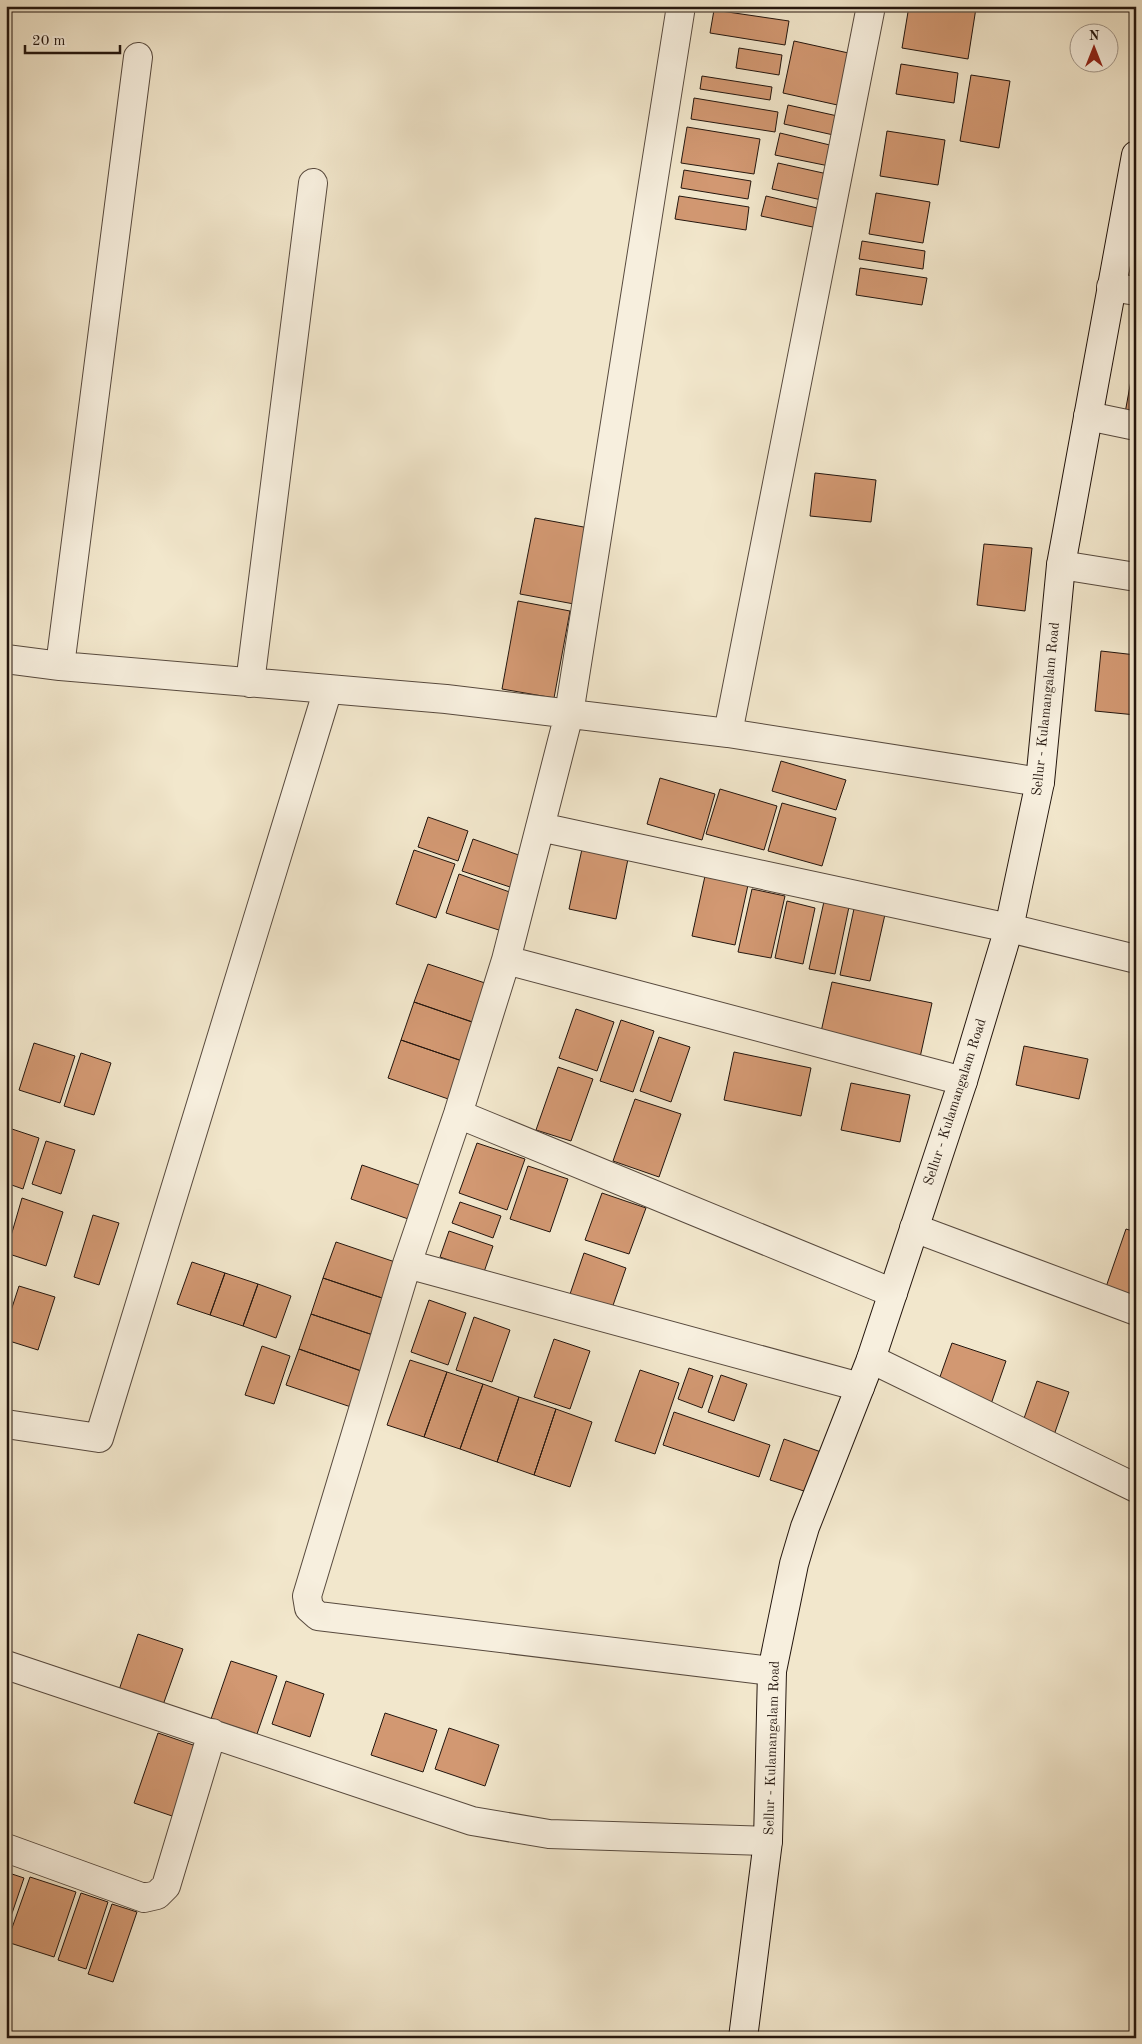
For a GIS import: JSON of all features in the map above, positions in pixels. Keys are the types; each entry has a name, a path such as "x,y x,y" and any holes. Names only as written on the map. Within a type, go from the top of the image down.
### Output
{"street":[{"path":"681,6 569,714 506,960 458,1114 407,1264 307,1596 309,1608 318,1616 772,1671"},
{"path":"728,733 872,6"},
{"path":"60,666 138,57"},
{"name":"Sellur - Kulamangalam Road","path":"744,2038 768,1841 772,1671 794,1564 805,1527 872,1359 963,1081 1009,928 1040,782 1061,565 1088,416 1123,289 1136,155"},
{"path":"250,683 313,183"},
{"path":"1088,416 1136,426"},
{"path":"1061,565 1136,577"},
{"path":"6,659 60,666 446,699 728,733 1040,782"},
{"path":"6,1424 99,1438 328,689"},
{"path":"540,827 1009,928 1136,959"},
{"path":"506,960 963,1081"},
{"path":"458,1114 893,1292"},
{"path":"914,1228 1136,1311"},
{"path":"407,1264 860,1387"},
{"path":"872,1359 1136,1488"},
{"path":"6,1664 472,1821 549,1834 768,1841"},
{"path":"6,1848 144,1898 157,1895 166,1886 212,1733"}],"building":[{"path":"909,6 964,6 976,8 968,59 902,48"},
{"path":"714,10 789,21 785,45 710,33"},
{"path":"794,41 853,54 842,106 783,93"},
{"path":"739,48 782,55 779,75 736,68"},
{"path":"901,64 958,73 954,103 896,94"},
{"path":"971,75 1010,81 999,148 960,141"},
{"path":"702,76 772,87 770,100 700,89"},
{"path":"694,98 778,112 775,132 691,119"},
{"path":"788,105 842,117 838,136 784,124"},
{"path":"687,127 760,139 754,174 681,163"},
{"path":"887,131 945,140 938,185 880,176"},
{"path":"780,133 834,146 829,166 775,155"},
{"path":"778,163 832,175 826,201 772,189"},
{"path":"684,170 751,181 748,199 681,188"},
{"path":"876,193 930,202 923,243 869,234"},
{"path":"679,196 749,207 746,230 675,219"},
{"path":"766,196 826,210 822,229 761,216"},
{"path":"862,241 925,251 923,269 859,259"},
{"path":"860,268 927,278 922,305 856,295"},
{"path":"1134,364 1136,364 1136,415 1125,413"},
{"path":"815,473 876,480 871,522 810,516"},
{"path":"535,518 589,528 574,604 520,594"},
{"path":"984,544 1032,548 1025,611 977,605"},
{"path":"518,601 570,611 554,698 502,689"},
{"path":"1101,651 1136,655 1136,715 1095,711"},
{"path":"781,761 846,780 836,810 772,791"},
{"path":"660,778 715,794 702,840 647,824"},
{"path":"720,789 777,806 764,850 706,834"},
{"path":"782,803 836,818 822,866 768,851"},
{"path":"428,817 468,831 458,861 418,847"},
{"path":"473,839 530,859 519,890 462,871"},
{"path":"582,849 628,859 616,919 569,909"},
{"path":"414,850 455,864 436,918 396,904"},
{"path":"459,874 518,895 505,932 446,913"},
{"path":"705,876 748,885 735,945 692,936"},
{"path":"752,889 785,896 771,958 738,952"},
{"path":"825,897 850,902 835,974 809,969"},
{"path":"787,901 815,908 803,964 775,958"},
{"path":"855,904 886,910 870,981 840,975"},
{"path":"428,964 494,986 481,1025 414,1002"},
{"path":"832,982 932,1003 919,1062 819,1041"},
{"path":"414,1002 481,1025 468,1063 401,1040"},
{"path":"576,1009 614,1022 597,1071 559,1058"},
{"path":"621,1020 654,1031 633,1092 600,1081"},
{"path":"659,1037 690,1047 671,1102 640,1091"},
{"path":"401,1040 468,1063 454,1101 388,1078"},
{"path":"34,1043 75,1056 60,1103 19,1090"},
{"path":"1024,1046 1088,1059 1079,1099 1016,1085"},
{"path":"734,1052 811,1068 801,1116 724,1100"},
{"path":"81,1053 111,1063 94,1115 64,1106"},
{"path":"558,1067 593,1079 571,1141 536,1130"},
{"path":"851,1083 910,1095 900,1142 841,1130"},
{"path":"635,1099 681,1114 659,1177 613,1161"},
{"path":"6,1127 39,1138 23,1189 6,1183"},
{"path":"46,1141 75,1150 61,1194 32,1184"},
{"path":"477,1143 525,1159 507,1210 459,1193"},
{"path":"362,1165 425,1187 414,1221 351,1199"},
{"path":"528,1166 568,1179 550,1232 510,1219"},
{"path":"602,1193 646,1208 629,1254 585,1240"},
{"path":"22,1198 63,1212 46,1266 6,1253"},
{"path":"460,1202 501,1216 493,1238 452,1223"},
{"path":"93,1215 119,1223 99,1285 74,1277"},
{"path":"1126,1229 1136,1232 1136,1297 1106,1287"},
{"path":"449,1231 493,1246 484,1272 440,1257"},
{"path":"336,1242 401,1264 388,1300 323,1278"},
{"path":"584,1253 626,1268 610,1314 568,1300"},
{"path":"192,1262 225,1273 210,1315 177,1304"},
{"path":"225,1273 258,1284 243,1326 210,1315"},
{"path":"323,1278 388,1300 376,1336 311,1314"},
{"path":"258,1284 291,1296 276,1338 243,1326"},
{"path":"19,1286 55,1297 38,1350 6,1340 6,1326"},
{"path":"429,1300 466,1313 448,1365 411,1352"},
{"path":"311,1314 376,1336 364,1372 299,1349"},
{"path":"474,1317 510,1330 492,1382 456,1370"},
{"path":"554,1339 590,1351 570,1409 534,1397"},
{"path":"952,1343 1006,1361 990,1407 936,1388"},
{"path":"262,1346 290,1356 274,1404 245,1395"},
{"path":"299,1349 364,1372 351,1407 286,1385"},
{"path":"410,1360 447,1372 424,1437 387,1425"},
{"path":"689,1368 713,1376 702,1408 678,1399"},
{"path":"640,1370 679,1383 655,1454 615,1441"},
{"path":"447,1372 483,1384 460,1449 424,1437"},
{"path":"721,1375 747,1384 734,1421 708,1412"},
{"path":"1037,1381 1069,1392 1053,1438 1021,1427"},
{"path":"483,1384 519,1397 497,1462 460,1449"},
{"path":"519,1397 556,1409 534,1475 497,1462"},
{"path":"556,1409 592,1422 570,1487 534,1475"},
{"path":"674,1412 770,1445 759,1477 663,1445"},
{"path":"784,1439 824,1453 810,1493 770,1480"},
{"path":"138,1634 183,1649 163,1705 119,1690"},
{"path":"231,1661 277,1676 257,1734 211,1719"},
{"path":"286,1681 324,1694 310,1737 272,1724"},
{"path":"385,1713 437,1730 423,1772 371,1755"},
{"path":"449,1728 499,1745 485,1786 435,1769"},
{"path":"158,1733 202,1748 178,1818 134,1803"},
{"path":"6,1872 24,1878 6,1931"},
{"path":"30,1877 76,1892 54,1957 7,1942"},
{"path":"81,1893 108,1902 86,1969 58,1960"},
{"path":"112,1904 137,1912 113,1982 88,1974"}]}
